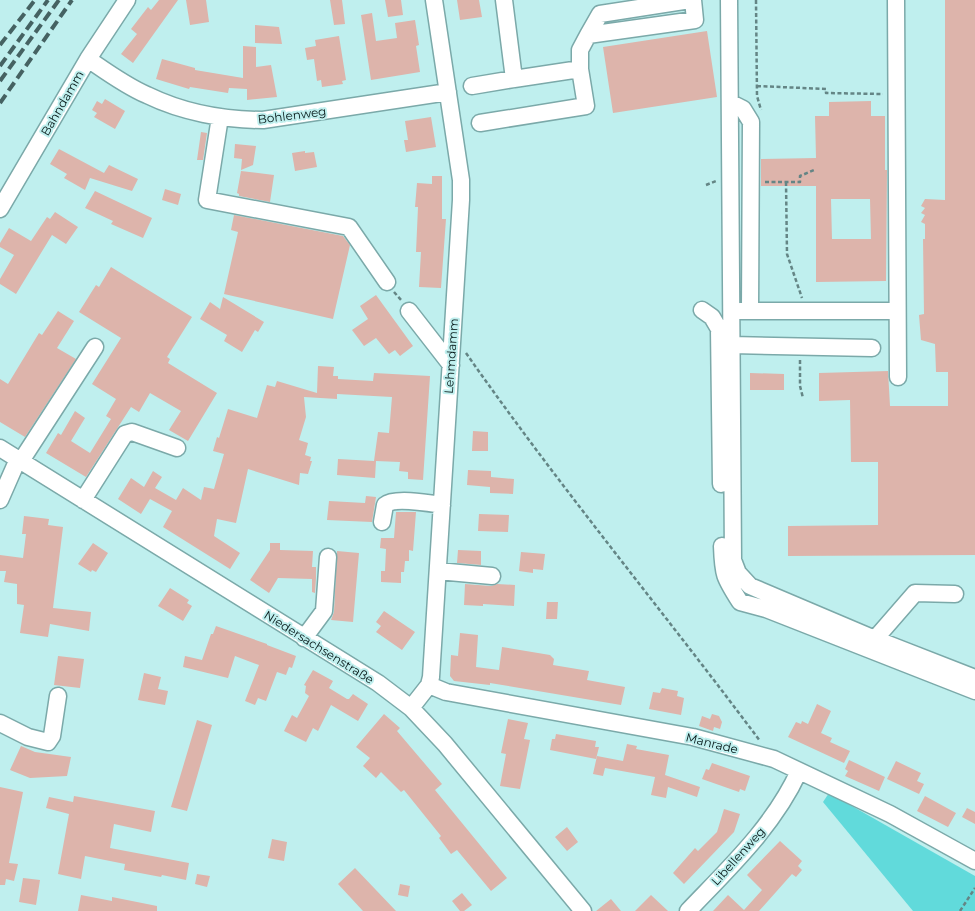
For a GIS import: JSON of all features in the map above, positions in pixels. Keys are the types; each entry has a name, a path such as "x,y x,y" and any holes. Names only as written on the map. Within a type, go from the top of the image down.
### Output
{"street":[{"name":"Bahndamm","path":"0,208 88,59 127,0"},
{"name":"Lehmdamm","path":"429,685 438,571 461,180 434,0"},
{"path":"504,0 514,79"},
{"path":"480,123 586,106 580,69 580,50 588,35 695,20 692,0"},
{"path":"729,0 731,58 733,560 738,573 750,586 875,639 975,678"},
{"path":"896,0 898,377"},
{"name":"Bohlenweg","path":"88,59 146,95 167,104 220,117 263,120 448,92"},
{"path":"472,86 580,69"},
{"path":"731,103 743,109 751,122 750,311"},
{"path":"220,117 207,200 349,227 387,282"},
{"path":"702,310 712,317 718,329 723,571 727,582 740,602 766,609 975,692"},
{"path":"410,311 450,365"},
{"path":"732,312 897,311"},
{"path":"732,346 872,348"},
{"path":"0,500 20,460 95,347"},
{"path":"83,500 125,434 132,432 177,448"},
{"name":"Niedersachsenstraße","path":"0,448 378,683 411,708 445,744 583,911"},
{"path":"382,522 385,505 389,502 398,501 442,505"},
{"path":"304,638 324,611 328,557"},
{"path":"438,571 492,576"},
{"path":"875,639 915,593 955,594"},
{"path":"411,708 429,685"},
{"name":"Manrade","path":"429,685 446,692 693,737 774,759 890,814 975,860"},
{"path":"0,724 28,737 48,742 52,736 58,696"},
{"name":"Libellenweg","path":"688,911 754,841 791,790 799,771"}],"path":[{"path":"756,0 757,96 762,116"},
{"path":"757,86 826,89 826,93 897,94"},
{"path":"786,182 787,254 808,311"},
{"path":"387,282 410,311"},
{"path":"452,334 514,422 774,759"},
{"path":"800,346 800,386 803,398"},
{"path":"960,911 975,888"}],"shaded area":[{"path":"829,793 975,876 975,911 913,911 823,802"}],"building":[{"path":"159,0 178,0 133,63 121,54 137,34 131,29 148,7 151,10"},
{"path":"186,0 206,0 209,22 190,25"},
{"path":"330,0 342,0 345,24 334,25"},
{"path":"385,0 401,0 403,15 388,17"},
{"path":"457,0 479,0 482,17 460,20"},
{"path":"945,0 975,0 975,555 788,556 788,526 878,525 878,462 851,462 850,400 819,401 819,373 888,371 890,406 948,406 948,372 936,372 935,344 921,340 919,315 924,314 923,239 925,239 925,224 921,222 925,215 921,213 925,208 921,206 925,199 945,200"},
{"path":"372,13 376,41 397,38 395,23 415,20 419,45 416,46 420,72 371,80 361,15"},
{"path":"255,25 279,27 282,44 255,43"},
{"path":"707,31 717,97 613,113 603,47"},
{"path":"339,36 346,80 342,81 343,84 322,87 321,80 317,81 314,59 307,60 305,48 316,46 315,40"},
{"path":"243,46 256,47 256,67 271,65 277,97 247,100 247,89 229,88 228,93 190,87 189,89 156,79 162,59 195,68 195,70 243,78"},
{"path":"105,99 125,111 115,129 94,117 97,113 92,110 97,101 102,104"},
{"path":"871,101 871,116 885,116 885,170 887,170 886,281 816,282 816,186 761,186 761,159 816,158 815,116 829,116 829,102","holes":["831,199 870,199 871,239 832,239"]},
{"path":"431,117 436,147 406,152 404,140 408,140 405,121"},
{"path":"201,132 207,133 203,160 197,160"},
{"path":"235,144 256,146 253,165 241,170 242,159 234,158"},
{"path":"59,149 104,173 109,165 138,179 132,191 90,178 85,190 64,178 67,174 50,164"},
{"path":"305,151 305,153 314,152 317,167 295,171 292,153"},
{"path":"241,171 274,175 270,202 239,196 237,193"},
{"path":"432,176 442,176 442,219 446,219 441,288 419,287 421,252 416,252 418,207 415,207 417,183 432,184"},
{"path":"165,189 181,194 178,205 162,200"},
{"path":"95,191 152,218 143,238 111,224 113,221 85,208"},
{"path":"55,212 78,227 66,244 52,235 16,294 0,284 0,279 14,255 0,247 0,243 9,228 31,241 47,217 50,219"},
{"path":"234,215 343,236 350,245 333,319 224,294 238,232 231,230"},
{"path":"111,267 192,317 167,357 170,359 168,363 217,393 188,441 169,430 181,411 150,393 139,412 131,407 86,477 46,453 58,433 61,435 75,411 85,418 71,441 90,453 111,419 106,416 116,399 92,384 121,338 79,312 96,285 99,287"},
{"path":"376,295 413,346 400,356 395,350 389,354 376,338 364,346 352,330 368,319 360,306"},
{"path":"223,297 264,322 258,332 255,330 242,352 224,341 227,335 200,319 210,302 220,309"},
{"path":"58,311 74,321 57,348 76,359 25,437 0,422 0,379 8,384 39,333 42,335"},
{"path":"318,366 334,367 333,376 338,376 338,379 373,381 374,373 430,376 423,480 408,479 408,472 399,471 400,462 376,461 375,478 337,475 338,459 374,461 378,432 389,433 392,397 337,394 337,399 304,397 306,417 299,440 308,443 305,455 311,457 310,461 312,461 308,474 300,473 299,485 248,469 236,523 217,519 214,536 240,553 230,569 163,527 172,511 150,499 141,514 118,499 131,478 144,487 153,471 162,477 155,488 176,500 183,488 201,500 204,487 214,489 224,454 213,451 228,409 257,418 267,385 275,387 277,381 317,393"},
{"path":"750,373 784,374 784,390 750,390"},
{"path":"473,431 488,432 488,451 472,451"},
{"path":"468,470 491,471 491,477 514,479 513,494 490,493 490,487 467,485"},
{"path":"366,496 376,497 372,522 327,520 329,501 365,503"},
{"path":"396,512 416,512 413,551 409,550 409,561 405,561 404,572 401,572 401,583 381,582 381,571 385,571 386,549 380,548 381,538 394,538"},
{"path":"479,514 509,515 508,532 478,531"},
{"path":"24,516 49,519 48,525 63,527 53,608 91,612 89,631 50,624 48,637 20,633 24,605 17,604 17,584 4,582 6,571 0,571 0,555 23,558 26,534 22,534"},
{"path":"93,543 108,553 96,572 92,570 91,572 78,564"},
{"path":"270,543 280,543 280,550 313,551 312,567 316,567 315,593 312,592 312,579 278,578 269,593 250,580 270,550"},
{"path":"458,550 481,551 481,565 457,563"},
{"path":"337,551 359,553 353,622 331,620 334,612"},
{"path":"521,552 545,554 543,570 533,569 533,573 519,571"},
{"path":"465,584 515,585 514,606 464,605"},
{"path":"170,588 189,600 187,603 192,606 183,621 158,606"},
{"path":"547,602 558,602 557,619 546,619"},
{"path":"384,611 415,632 402,650 376,632 381,626 376,622"},
{"path":"216,626 296,656 292,668 289,667 286,675 277,672 266,701 258,698 255,705 245,701 259,665 235,656 228,678 183,667 185,656 202,660 211,634 213,634"},
{"path":"460,633 478,635 476,667 499,670 502,647 550,655 554,659 553,665 589,671 587,680 625,687 621,705 490,683 490,685 454,681 450,676 451,655 458,656"},
{"path":"58,656 84,659 80,688 54,685"},
{"path":"313,670 333,681 329,688 347,699 353,694 368,704 358,721 331,705 318,731 313,728 306,742 284,731 292,715 297,718 309,696 305,693 306,686 304,685"},
{"path":"144,673 161,677 158,689 168,691 165,705 138,700"},
{"path":"662,688 678,691 677,696 684,698 681,715 649,709 653,692 660,693"},
{"path":"817,704 831,711 821,733 832,738 830,742 850,751 844,763 788,737 796,722 801,724 802,721 808,724"},
{"path":"384,714 400,728 397,731 442,784 435,790 507,878 491,891 457,850 451,854 439,838 441,836 404,790 401,792 381,772 376,778 363,766 370,758 356,747"},
{"path":"712,714 719,716 722,722 720,729 714,727 713,731 699,726 702,716 710,719"},
{"path":"508,719 528,723 524,739 530,740 520,789 500,786 506,754 501,753"},
{"path":"197,720 212,725 187,811 171,807"},
{"path":"556,734 596,741 595,747 599,747 596,759 550,750 552,739 555,739"},
{"path":"627,744 637,746 636,749 669,755 665,775 700,787 697,797 668,787 666,798 651,795 655,777 605,768 603,776 593,774 597,756 623,761"},
{"path":"21,746 35,752 71,757 67,776 30,778 10,770"},
{"path":"849,760 885,777 879,791 845,776 848,771 845,769"},
{"path":"896,761 921,773 917,781 924,784 919,794 887,779"},
{"path":"712,763 750,776 745,791 740,789 739,792 702,779 706,769 709,770"},
{"path":"0,787 23,792 9,863 18,864 14,881 6,879 5,885 0,885"},
{"path":"74,796 155,811 151,832 114,824 110,848 189,863 186,880 124,870 125,864 85,856 81,879 58,874 69,814 46,808 49,797 73,802"},
{"path":"925,796 956,813 948,827 917,811"},
{"path":"967,808 975,812 975,824 962,817"},
{"path":"724,809 740,814 734,832 684,884 673,873 695,848 698,851 717,832"},
{"path":"567,827 578,842 567,851 555,837"},
{"path":"272,839 287,842 284,861 268,858"},
{"path":"780,841 802,861 798,866 802,870 796,877 792,874 759,911 713,911 728,895 744,910 762,890 747,875"},
{"path":"355,868 396,911 363,911 338,884"},
{"path":"197,874 210,876 207,887 195,884"},
{"path":"23,878 40,880 36,905 19,902"},
{"path":"400,884 410,886 408,897 398,895"},
{"path":"462,893 472,905 464,911 460,911 452,901"},
{"path":"81,895 112,901 112,897 157,906 157,911 78,911"},
{"path":"651,895 668,911 635,911"},
{"path":"611,899 621,911 596,911"}],"railway":[{"path":"0,45 35,0"},
{"path":"0,66 48,0"},
{"path":"0,81 59,0"},
{"path":"0,103 72,0"}]}
